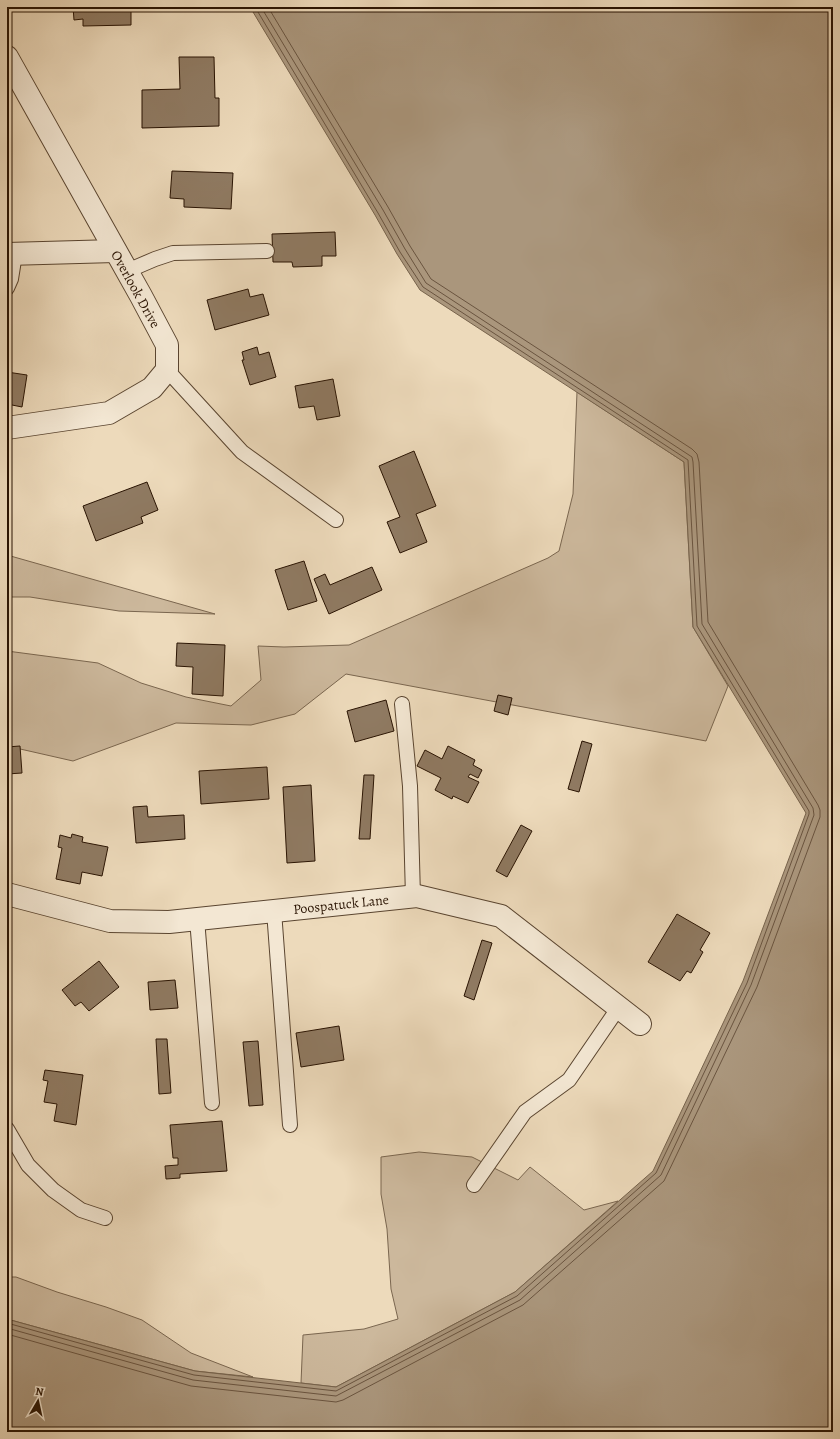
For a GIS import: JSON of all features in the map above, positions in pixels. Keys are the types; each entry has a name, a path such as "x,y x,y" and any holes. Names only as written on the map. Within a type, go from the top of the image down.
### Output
{"street":[{"name":"Overlook Drive","path":"7,57 167,345 166,370"},
{"path":"11,254 115,251"},
{"path":"7,428 109,413 152,388 166,370"},
{"name":"Poospatuck Lane","path":"7,894 110,921 169,922 417,896 501,916 640,1024"}],"lane":[{"path":"127,271 174,253 267,251"},
{"path":"7,288 11,279 11,254"},
{"path":"166,370 242,452 336,520"},
{"path":"402,704 410,786 413,897"},
{"path":"274,911 290,1125"},
{"path":"198,919 212,1103"},
{"path":"474,1185 525,1112 569,1080 619,1007"},
{"path":"7,1129 28,1165 53,1190 81,1210 105,1218"}],"shaded area":[{"path":"577,392 684,462 693,627 728,686 706,741 346,674 295,714 251,725 176,723 73,761 7,746 7,651 98,663 141,683 186,697 231,706 261,680 258,646 284,647 349,645 548,558 559,551 573,494"},
{"path":"7,555 215,614 119,611 30,597 7,597"},
{"path":"419,1152 472,1157 518,1180 530,1167 584,1210 618,1201 515,1292 336,1387 301,1383 303,1335 364,1329 398,1319 391,1289 387,1229 381,1194 381,1157"},
{"path":"7,1277 16,1277 142,1320 191,1353 253,1377 195,1371 7,1319"}],"water":[{"path":"250,7 833,7 833,1432 7,1432 7,1319 195,1371 336,1387 515,1292 653,1171 743,981 806,813 693,627 684,462 420,290"}],"building":[{"path":"73,7 131,7 131,25 83,26 83,19 74,20"},
{"path":"179,57 214,57 215,98 219,98 219,126 142,128 142,90 180,89"},
{"path":"172,171 233,173 231,209 184,207 184,199 170,198"},
{"path":"335,232 336,256 322,256 322,266 293,267 292,262 273,262 272,234"},
{"path":"248,289 250,297 263,294 269,315 215,330 207,300"},
{"path":"257,347 259,355 269,352 276,377 250,385 242,360 244,360 242,352"},
{"path":"7,372 27,375 22,407 7,404"},
{"path":"333,379 340,416 317,420 314,406 299,408 295,386"},
{"path":"414,451 436,506 416,514 427,542 400,553 387,522 400,517 379,466"},
{"path":"147,482 158,510 141,517 143,523 96,541 83,506"},
{"path":"304,561 317,601 288,610 275,570"},
{"path":"372,567 382,590 329,614 314,579 325,574 330,585"},
{"path":"177,643 225,645 223,696 192,694 193,667 176,666"},
{"path":"498,695 512,698 508,715 494,711"},
{"path":"386,700 394,731 355,742 347,711"},
{"path":"582,741 592,744 579,792 568,789"},
{"path":"20,746 22,773 7,774 7,747"},
{"path":"448,746 475,760 473,765 482,770 478,778 470,774 468,777 479,782 468,803 453,796 452,799 435,790 441,778 417,766 425,750 442,759"},
{"path":"267,767 269,799 201,804 199,771"},
{"path":"364,775 374,775 370,839 359,839"},
{"path":"311,785 315,861 287,863 283,787"},
{"path":"147,806 148,817 184,815 185,839 136,843 133,807"},
{"path":"521,825 532,831 507,877 496,871"},
{"path":"72,834 83,837 82,842 108,847 102,876 82,872 80,884 56,879 62,848 58,847 60,835 71,838"},
{"path":"677,914 710,933 700,950 703,952 691,973 687,971 680,981 648,962"},
{"path":"482,940 492,943 474,1000 464,996"},
{"path":"99,961 119,987 89,1011 81,1002 75,1006 62,990"},
{"path":"175,980 178,1008 150,1010 148,982"},
{"path":"339,1026 344,1060 301,1067 296,1033"},
{"path":"156,1039 167,1039 171,1093 159,1094"},
{"path":"258,1041 263,1105 249,1106 243,1042"},
{"path":"45,1070 83,1075 76,1125 54,1121 57,1104 44,1102 48,1081 43,1080"},
{"path":"222,1121 227,1171 180,1174 180,1178 166,1179 165,1166 178,1165 178,1158 173,1158 170,1125"}]}
